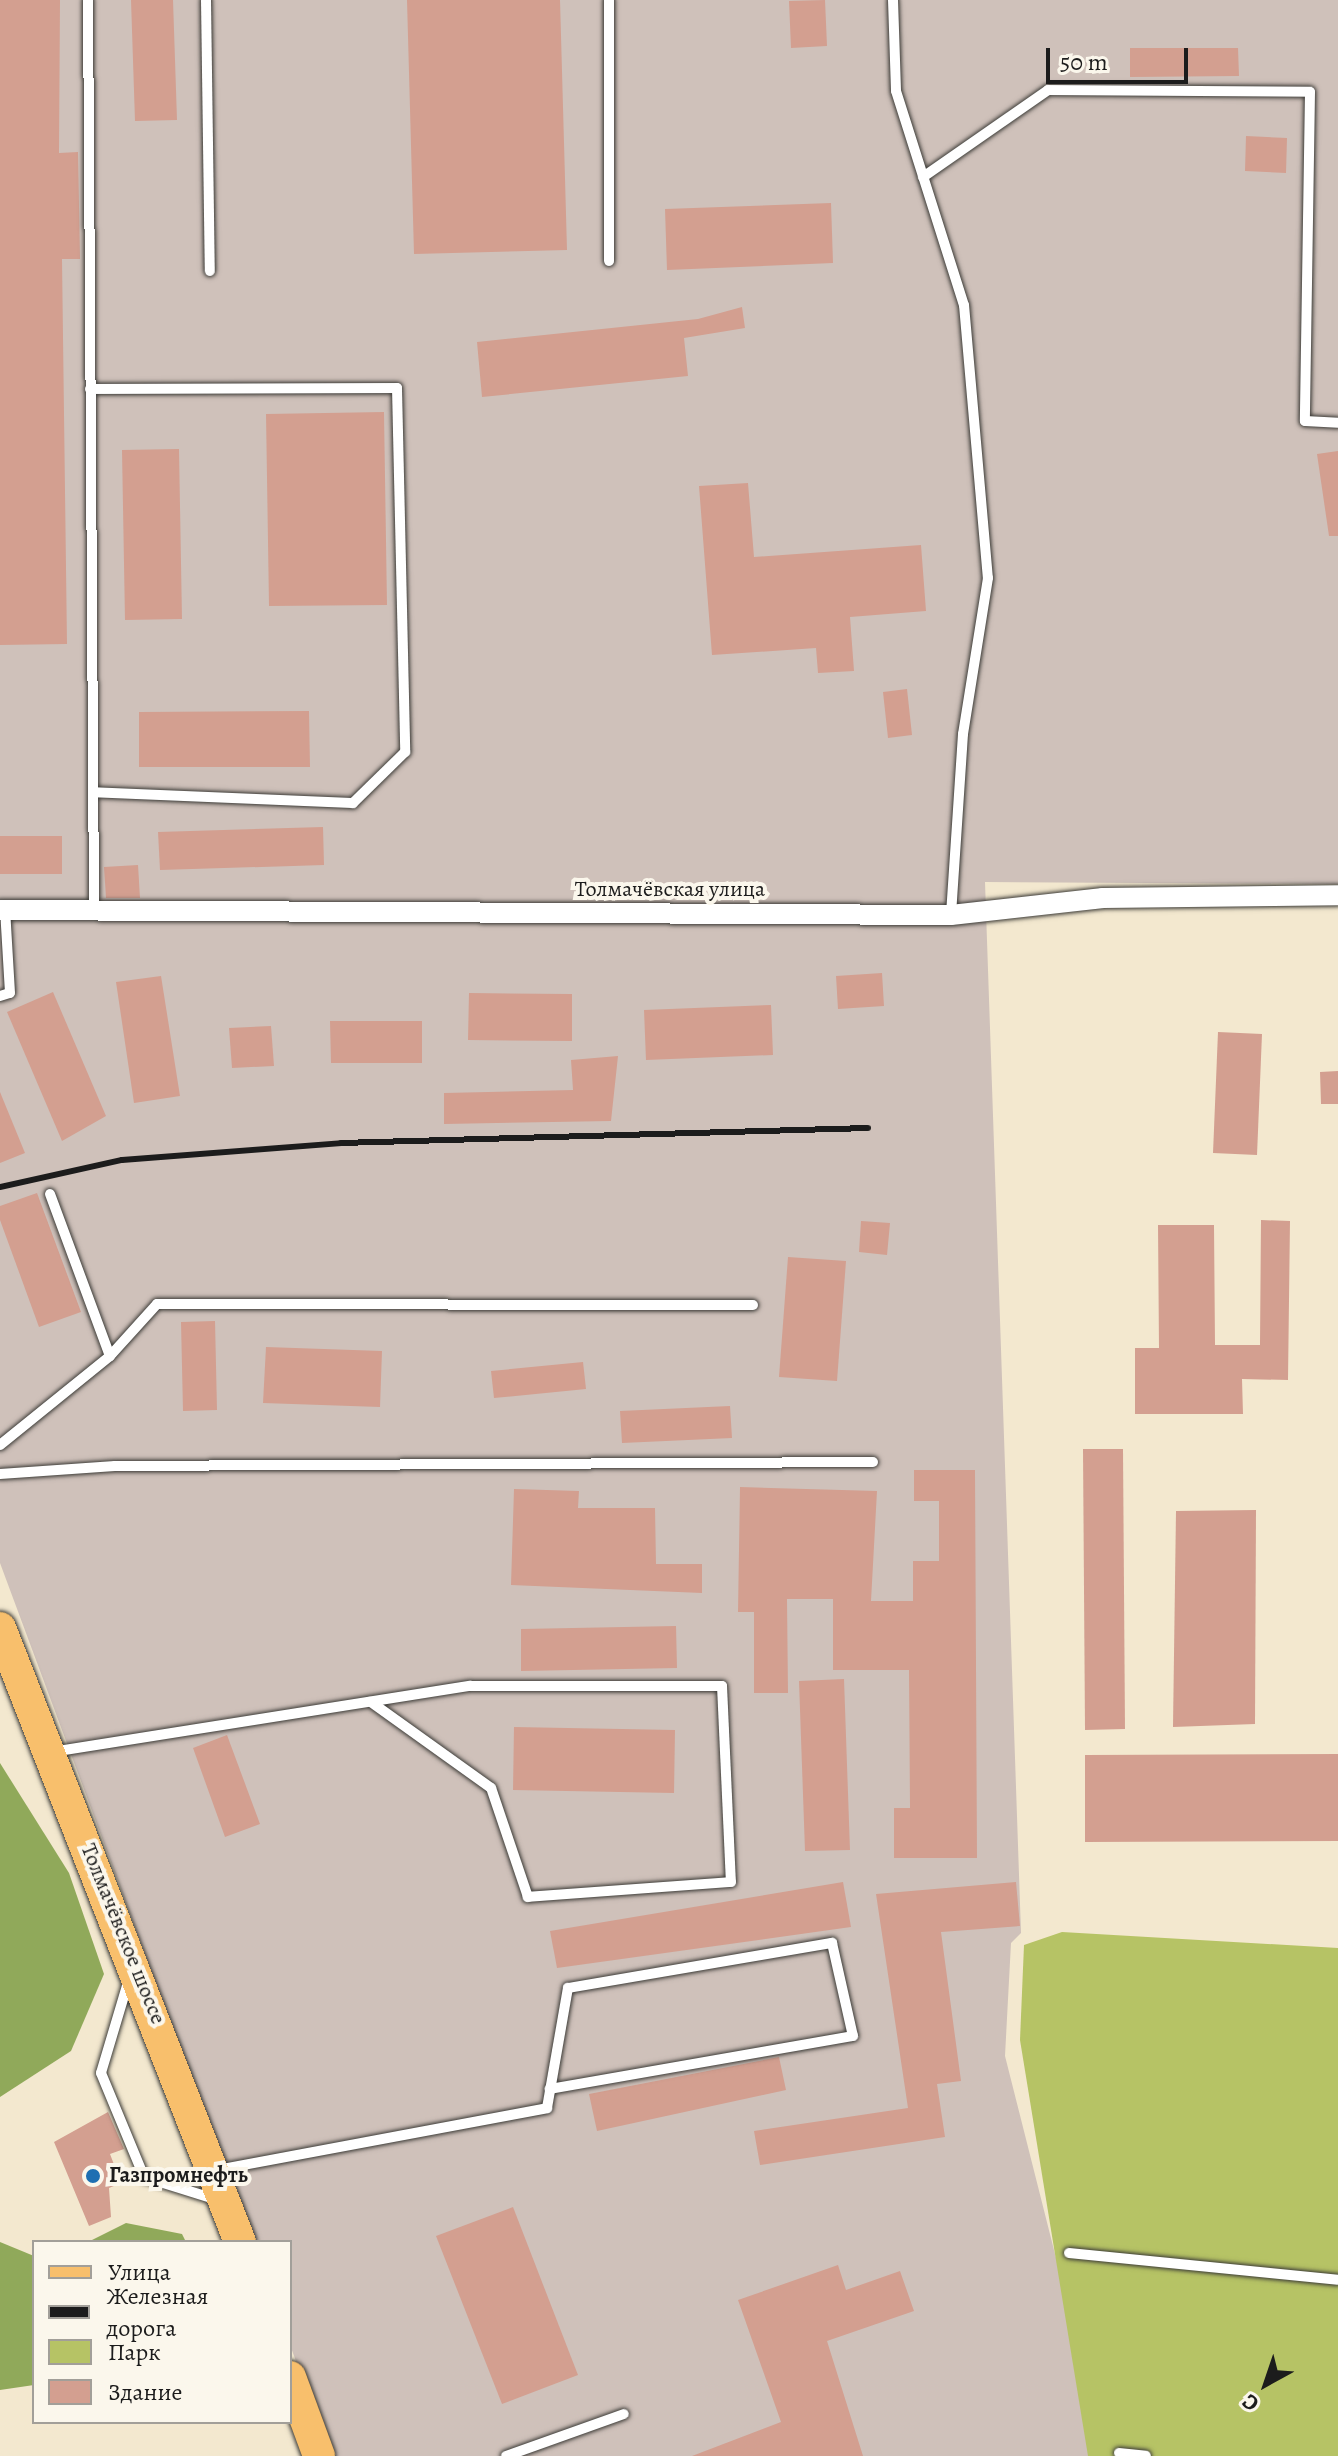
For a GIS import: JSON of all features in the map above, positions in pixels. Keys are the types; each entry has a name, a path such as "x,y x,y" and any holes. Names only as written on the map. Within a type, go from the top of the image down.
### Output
{"main road":[{"name":"Толмачёвское шоссе","path":"0,1628 134,1962 239,2240"},
{"path":"292,2382 319,2456"}],"street":[{"name":"Толмачёвская улица","path":"3,910 951,915 1103,898 1338,895"}],"lane":[{"path":"88,0 94,911"},
{"path":"206,0 210,271"},
{"path":"609,0 609,261"},
{"path":"893,0 896,91 964,305 988,578 963,734 951,915"},
{"path":"923,177 1048,90 1310,92 1305,421 1338,423"},
{"path":"90,389 397,388 405,752 353,803 93,792"},
{"path":"0,996 10,993 3,910"},
{"path":"50,1194 110,1356"},
{"path":"0,1445 110,1356 157,1304 753,1305"},
{"path":"0,1474 115,1466 873,1462"},
{"path":"50,1752 470,1686 722,1686 731,1882 528,1897 491,1788 371,1702"},
{"path":"215,2171 547,2108 550,2089 568,1988 832,1943 853,2036 550,2089"},
{"path":"134,1962 101,2073 144,2177 226,2203"},
{"path":"1069,2253 1338,2280"},
{"path":"506,2456 624,2414"},
{"path":"1119,2453 1146,2456"}],"shaded area":[{"path":"0,0 1338,0 1338,884 985,882 1021,1933 1011,1943 1005,2056 1106,2456 331,2456 292,2350 292,2240 251,2240 0,1563"}],"green space":[{"path":"0,1763 69,1873 104,1974 71,2051 0,2097"},
{"path":"1062,1932 1338,1948 1338,2456 1088,2456 1020,2040 1024,1945"},
{"path":"126,2223 182,2234 185,2240 92,2240"},
{"path":"0,2242 32,2255 32,2385 0,2390"}],"building":[{"path":"0,0 60,0 59,153 78,152 80,259 62,259 67,644 0,645"},
{"path":"131,0 173,0 177,120 135,121"},
{"path":"407,0 560,0 567,250 414,254"},
{"path":"825,0 827,46 791,48 789,1"},
{"path":"1130,48 1238,48 1239,76 1130,77"},
{"path":"1246,136 1287,138 1286,173 1245,171"},
{"path":"831,203 833,263 667,270 665,209"},
{"path":"742,307 745,328 684,338 688,376 482,397 477,342 698,319"},
{"path":"384,412 387,605 269,606 266,414"},
{"path":"179,449 182,619 125,620 122,450"},
{"path":"1338,451 1338,536 1329,536 1317,454"},
{"path":"748,483 754,557 921,545 926,611 850,617 854,671 818,673 816,648 712,655 699,486"},
{"path":"907,689 912,735 888,738 883,692"},
{"path":"309,711 310,767 139,767 139,712"},
{"path":"323,827 324,865 160,870 158,832"},
{"path":"0,836 62,836 62,874 0,874"},
{"path":"138,865 140,898 106,898 104,867"},
{"path":"882,973 884,1006 838,1009 836,976"},
{"path":"161,976 180,1096 134,1103 116,982"},
{"path":"53,992 106,1116 62,1141 7,1012"},
{"path":"469,993 572,994 572,1041 468,1040"},
{"path":"771,1005 773,1055 646,1060 644,1010"},
{"path":"330,1021 422,1021 422,1063 331,1063"},
{"path":"271,1026 274,1066 232,1068 229,1028"},
{"path":"1218,1032 1262,1034 1257,1155 1213,1153"},
{"path":"618,1056 611,1121 444,1124 444,1093 573,1090 571,1060"},
{"path":"1338,1071 1338,1104 1321,1104 1320,1072"},
{"path":"0,1092 25,1153 0,1163"},
{"path":"37,1193 81,1312 39,1327 0,1220 0,1206"},
{"path":"1261,1220 1290,1221 1288,1380 1242,1379 1243,1414 1135,1414 1135,1348 1159,1348 1158,1225 1214,1225 1215,1345 1260,1345"},
{"path":"861,1221 890,1223 887,1255 859,1252"},
{"path":"788,1257 846,1261 837,1381 779,1377"},
{"path":"215,1321 217,1410 183,1411 181,1322"},
{"path":"266,1347 382,1351 380,1407 263,1403"},
{"path":"583,1362 586,1389 494,1398 491,1371"},
{"path":"730,1406 732,1438 622,1443 620,1411"},
{"path":"1083,1449 1123,1449 1125,1729 1085,1730"},
{"path":"914,1470 975,1470 977,1858 894,1858 894,1808 910,1808 909,1670 833,1670 833,1599 787,1599 788,1693 754,1693 754,1612 738,1612 740,1487 877,1491 871,1601 913,1601 913,1561 939,1561 939,1501 914,1501"},
{"path":"514,1489 579,1491 578,1508 655,1508 656,1564 702,1564 702,1593 511,1585"},
{"path":"1256,1510 1255,1724 1173,1727 1176,1511"},
{"path":"676,1626 677,1668 521,1671 521,1629"},
{"path":"844,1679 850,1850 805,1851 799,1681"},
{"path":"514,1727 675,1730 674,1793 513,1790"},
{"path":"227,1735 260,1824 225,1837 193,1748"},
{"path":"1338,1754 1338,1841 1085,1842 1085,1755"},
{"path":"843,1882 851,1927 557,1968 550,1931"},
{"path":"1016,1882 1020,1926 941,1932 961,2081 937,2084 945,2137 760,2165 754,2131 908,2108 876,1894"},
{"path":"779,2057 786,2090 597,2131 589,2094"},
{"name":"Газпромнефть","path":"108,2112 124,2149 110,2154 121,2183 109,2188 111,2217 89,2226 54,2142"},
{"path":"513,2207 578,2375 502,2404 436,2236"},
{"path":"838,2265 846,2290 900,2271 914,2311 827,2341 863,2456 692,2456 781,2422 738,2300"}],"railway":[{"path":"0,1187 122,1160 341,1143 868,1128"}],"place":[{"name":"Газпромнефть","path":"93,2176"}]}
